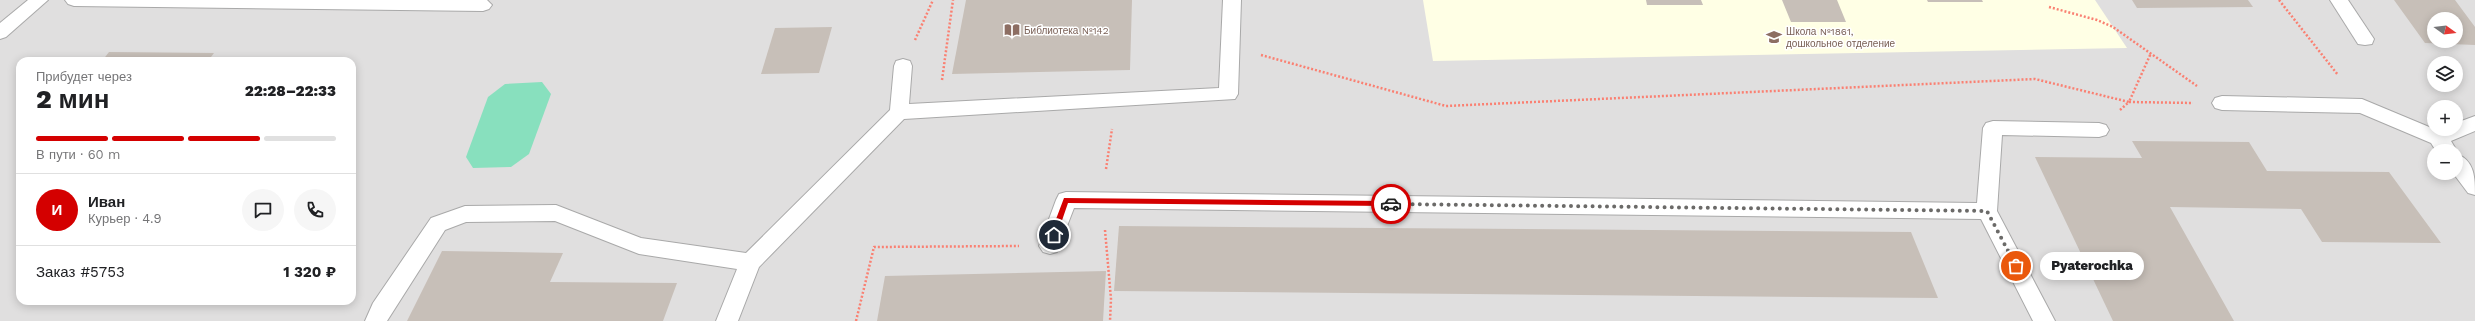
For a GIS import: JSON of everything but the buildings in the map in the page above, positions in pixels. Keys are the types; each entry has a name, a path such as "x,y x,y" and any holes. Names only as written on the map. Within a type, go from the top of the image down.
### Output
{"lane":[{"path":"0,33 39,0"},
{"path":"74,0 483,5"},
{"path":"898,112 1228,94 1232,0"},
{"path":"2339,0 2365,39"},
{"path":"727,321 750,262 898,112 902,66"},
{"path":"2222,103 2362,106 2440,144"},
{"path":"2444,144 2475,124"},
{"path":"2044,321 1987,211 1993,128 2099,130"},
{"path":"2463,171 2475,187"},
{"path":"1050,246 1066,200 1987,211"},
{"path":"376,321 381,309 438,224 465,214 556,213 639,246 750,262"}],"path":[{"path":"902,66 933,0"},
{"path":"938,110 953,0"},
{"path":"2279,0 2362,106"},
{"path":"2049,7 2097,20 2113,27 2222,103"},
{"path":"1230,47 1446,106 2035,79 2129,102 2222,103"},
{"path":"2099,130 2129,102 2151,53"},
{"path":"1110,321 1111,299 1102,201 1116,100"},
{"path":"856,321 874,247 1050,246"}],"shaded area":[{"path":"0,0 2475,0 2475,321 0,321"},
{"name":"Школа №1861, дошкольное отделение","path":"1423,0 2095,0 2127,48 1433,61"}],"green space":[{"path":"542,82 551,94 529,154 511,167 473,168 466,157 488,97 505,84"}],"way so far":[{"path":"1391,204 1987,211 2016,266"}],"place":[{"name":"Библиотека №142","path":"1012,30"},
{"name":"Школа №1861, дошкольное отделение","path":"1774,37"},
{"name":"Pyaterochka","path":"2016,266"}],"route":[{"path":"1054,235 1066,200 1391,204"}]}
